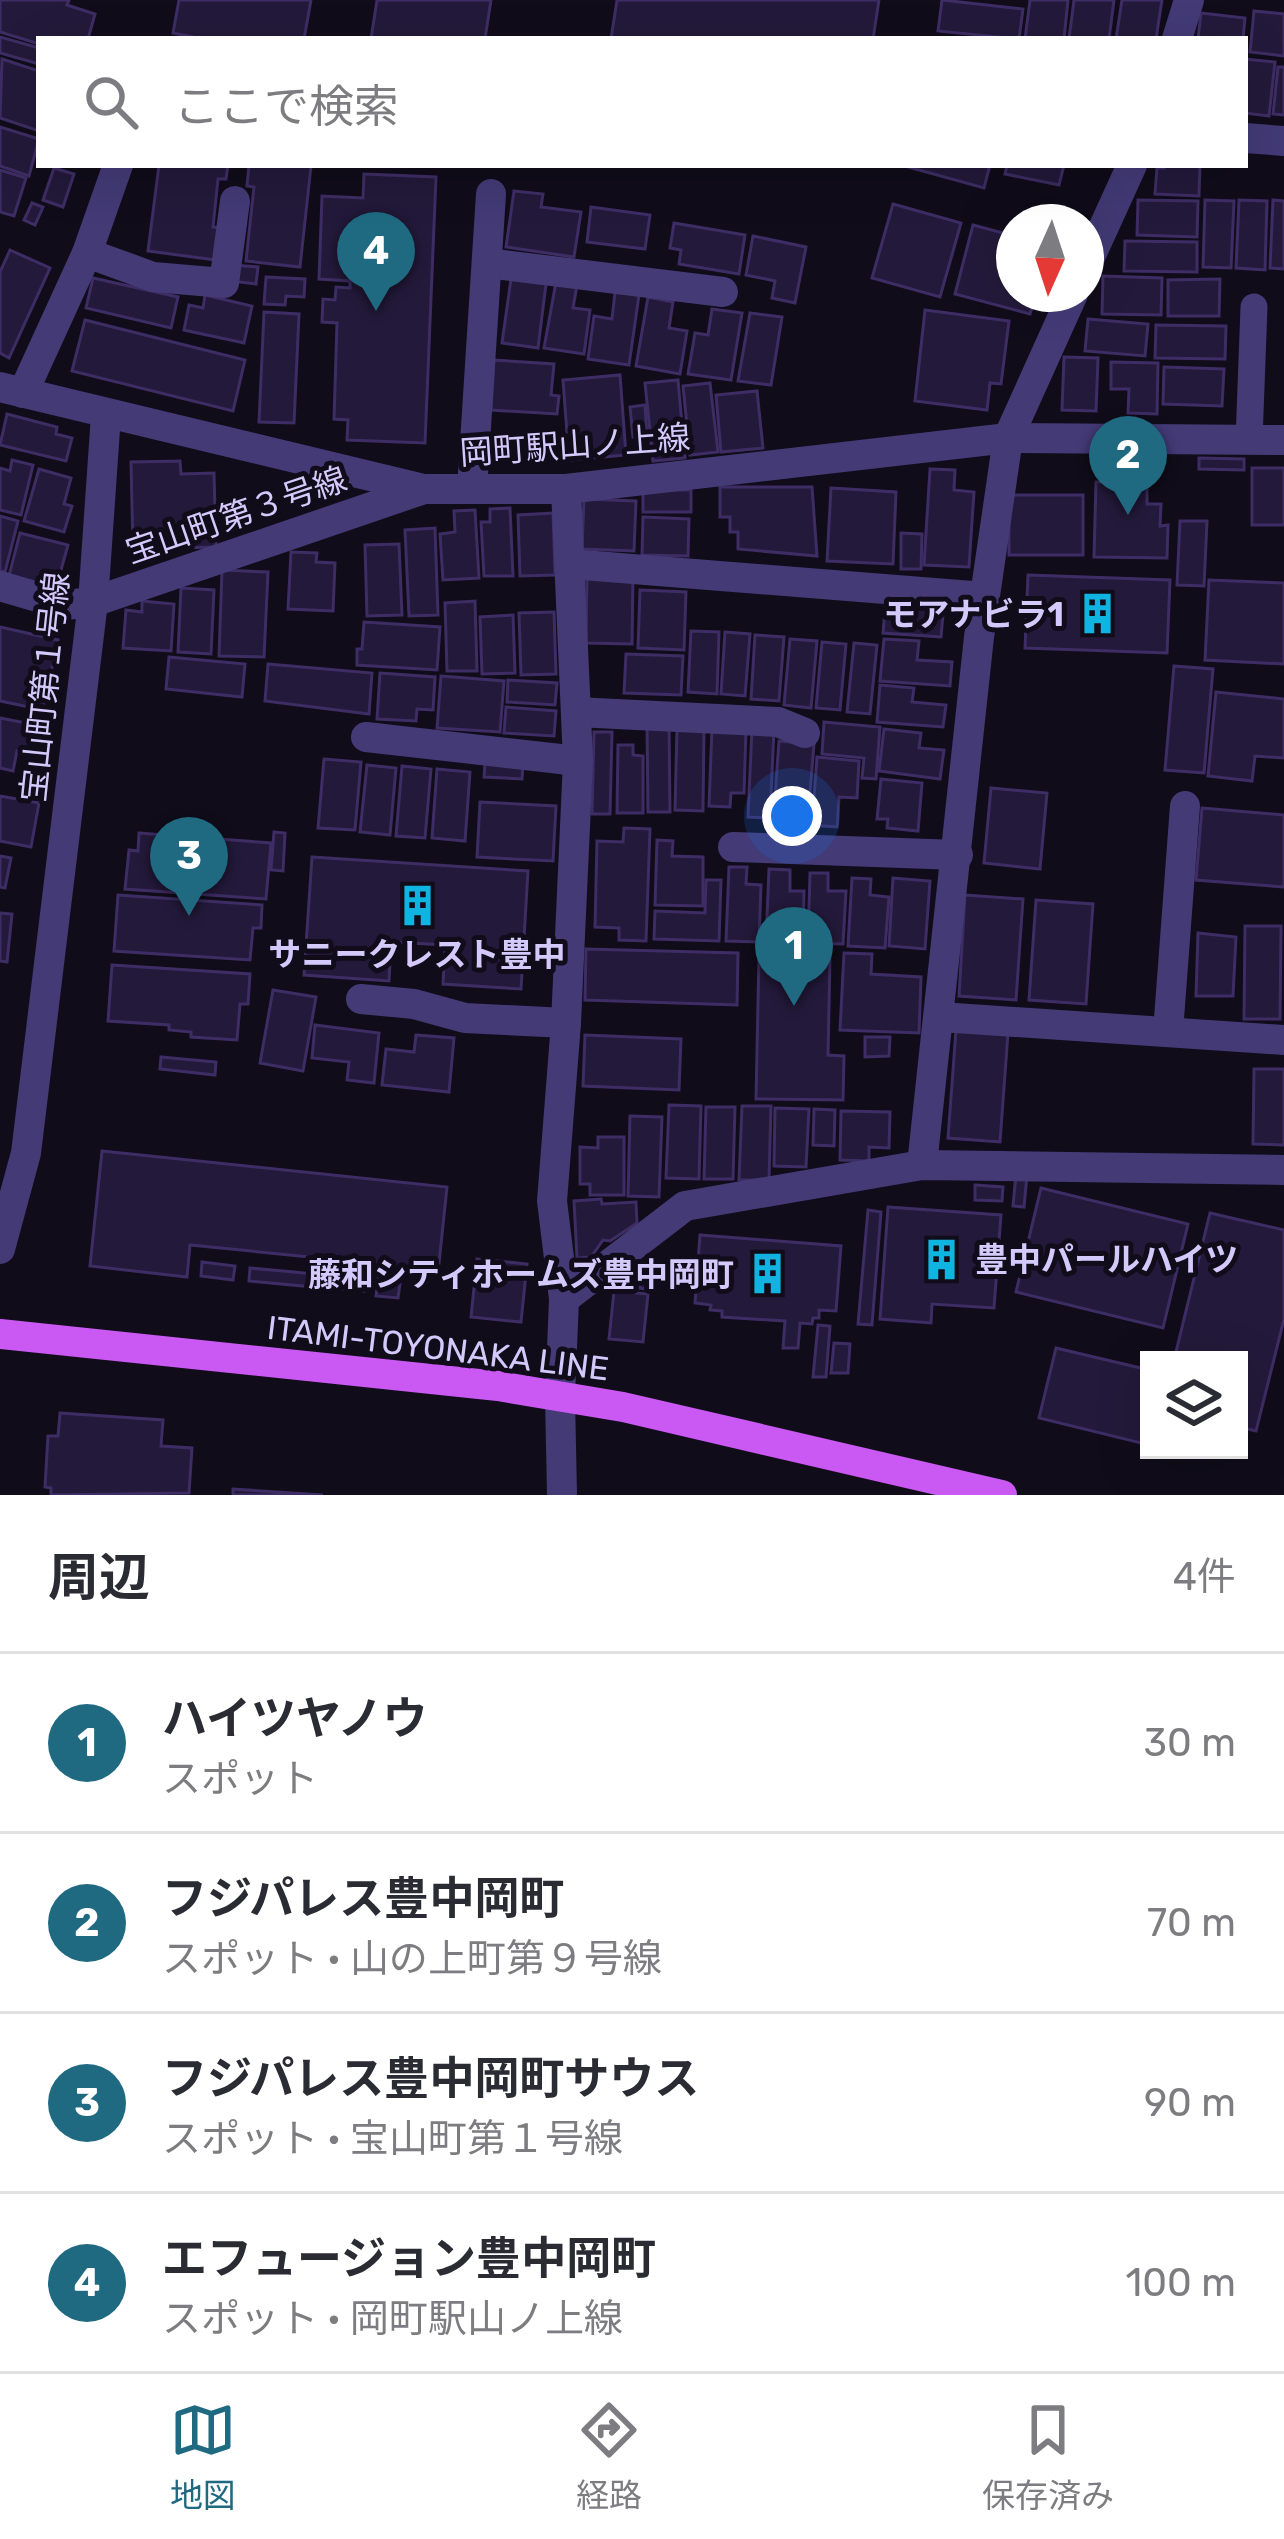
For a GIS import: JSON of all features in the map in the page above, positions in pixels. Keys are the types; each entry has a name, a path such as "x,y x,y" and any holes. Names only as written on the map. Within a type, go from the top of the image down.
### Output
{"main road":[{"name":"ITAMI-TOYONAKA LINE","path":"0,1334 560,1396 1002,1495"}],"street":[{"path":"1178,36 1189,0"},
{"path":"1248,138 1284,140"},
{"path":"12,390 87,253 117,168"},
{"path":"1104,226 1131,168"},
{"path":"472,489 491,194"},
{"path":"87,253 153,277 224,283 235,202"},
{"path":"487,262 723,292"},
{"path":"922,1165 985,597 1008,438 1065,312"},
{"name":"岡町駅山ノ上線","path":"12,390 424,489 566,489 1008,438 1284,440"},
{"name":"宝山町第１号線","path":"0,1249 26,1154 93,602 106,415"},
{"name":"宝山町第３号線","path":"0,586 65,605 93,602 424,489"},
{"path":"562,1495 564,1299 552,1201 578,761 566,489"},
{"path":"570,564 985,597"},
{"path":"576,712 778,722 805,733"},
{"path":"366,737 578,761"},
{"path":"1168,1032 1184,806"},
{"path":"733,847 958,855"},
{"path":"362,999 414,1004 466,1018 566,1023"},
{"path":"940,1017 1284,1040"},
{"path":"564,1299 685,1206 922,1165 1284,1170"}],"lane":[{"path":"1249,440 1254,308"}],"building":[{"path":"0,0 69,0 67,5 95,14 89,36 36,36 36,43 0,32"},
{"path":"179,0 311,0 305,36 173,33"},
{"path":"377,0 491,0 485,36 371,36"},
{"path":"617,0 879,0 873,36 611,36"},
{"path":"942,0 1023,9 1019,36 938,31"},
{"path":"1030,0 1068,0 1064,36 1025,36"},
{"path":"1074,0 1114,0 1109,36 1069,36"},
{"path":"1122,0 1162,0 1156,36 1116,36"},
{"path":"1254,11 1284,14 1284,56 1250,52"},
{"path":"1201,13 1245,18 1243,36 1198,36"},
{"path":"0,37 36,47 36,63 0,53"},
{"path":"2,59 36,70 36,130 0,118"},
{"path":"1248,59 1275,62 1269,116 1248,113"},
{"path":"1278,67 1284,67 1284,115 1273,114"},
{"path":"0,127 36,138 29,176 0,166"},
{"path":"54,168 74,174 63,207 43,200"},
{"path":"159,168 228,168 226,179 218,179 213,227 219,228 216,260 148,251"},
{"path":"249,168 311,168 300,267 246,261 254,187 247,186"},
{"path":"912,168 989,168 984,188"},
{"path":"1006,168 1063,168 1059,185 1005,174"},
{"path":"1157,168 1200,168 1199,196 1155,194"},
{"path":"0,170 26,178 14,216 0,212"},
{"path":"364,174 436,177 425,443 347,440 348,420 334,419 337,323 322,322 323,299 335,300 336,287 350,288 350,281 319,279 322,196 363,198"},
{"path":"514,191 543,194 541,207 581,212 574,257 506,247"},
{"path":"1138,200 1198,201 1197,237 1137,235"},
{"path":"1205,200 1234,201 1231,268 1203,267"},
{"path":"1239,200 1267,201 1265,270 1236,268"},
{"path":"1273,200 1284,201 1284,269 1270,268"},
{"path":"32,203 43,207 35,225 24,220"},
{"path":"893,204 961,223 940,297 872,278"},
{"path":"591,207 650,215 645,249 587,242"},
{"path":"674,223 745,235 739,274 679,264 681,250 670,248"},
{"path":"973,225 996,231 996,305 955,294"},
{"path":"753,236 806,247 795,303 772,298 775,281 746,275"},
{"path":"1125,241 1197,242 1197,272 1124,271"},
{"path":"10,250 50,268 9,358 0,353 0,272"},
{"path":"232,265 258,267 256,284 231,281"},
{"path":"1104,276 1162,278 1161,315 1102,314"},
{"path":"266,277 305,279 304,297 286,296 285,305 264,304"},
{"path":"93,278 178,297 171,328 86,308"},
{"path":"511,279 546,284 538,348 502,343"},
{"path":"1220,279 1219,316 1168,316 1168,280"},
{"path":"556,282 577,285 573,308 590,310 584,354 544,348"},
{"path":"615,292 639,295 629,365 588,359 594,316 612,319"},
{"path":"205,295 252,306 244,343 184,330 189,305 203,308"},
{"path":"648,297 673,302 669,328 687,331 680,374 636,366"},
{"path":"712,309 742,313 731,380 688,374 695,333 708,335"},
{"path":"925,310 1009,321 1001,384 990,383 987,410 915,401"},
{"path":"264,312 299,314 294,423 259,422"},
{"path":"750,313 782,317 771,385 738,381"},
{"path":"1088,319 1148,324 1145,356 1085,351"},
{"path":"85,320 245,360 233,411 72,371"},
{"path":"1156,325 1226,326 1225,359 1155,358"},
{"path":"1064,357 1098,358 1096,411 1062,410"},
{"path":"494,360 554,364 551,395 559,396 557,414 491,410"},
{"path":"1111,362 1158,363 1157,414 1128,413 1129,389 1111,389"},
{"path":"1164,367 1224,369 1222,406 1163,404"},
{"path":"620,375 626,455 569,460 563,380"},
{"path":"678,380 685,458 653,461 645,383"},
{"path":"710,383 718,452 690,455 683,386"},
{"path":"757,391 763,448 721,452 716,395"},
{"path":"645,405 647,437 633,437 630,407"},
{"path":"7,414 57,427 56,434 72,438 66,461 0,445"},
{"path":"1103,454 1135,455 1134,484 1147,485 1147,504 1161,504 1160,526 1168,525 1167,558 1094,557 1096,482 1103,482"},
{"path":"1199,458 1244,459 1244,470 1199,469"},
{"path":"12,460 33,465 21,515 0,510 0,468 10,471"},
{"path":"180,461 181,474 214,473 216,547 133,549 131,462"},
{"path":"1252,468 1284,468 1284,525 1252,525"},
{"path":"39,469 71,478 64,504 72,506 64,532 24,521"},
{"path":"930,469 955,470 954,490 974,492 969,567 924,565"},
{"path":"720,487 812,487 817,556 738,549 738,532 730,532 730,517 720,517"},
{"path":"831,488 896,492 893,564 827,561"},
{"path":"643,490 691,490 691,512 643,512"},
{"path":"1009,495 1083,495 1083,555 1009,555"},
{"path":"584,499 636,501 634,551 582,549"},
{"path":"510,508 513,576 484,576 481,522 490,522 490,509"},
{"path":"475,510 479,578 443,580 440,534 455,532 454,511"},
{"path":"553,513 555,575 520,576 518,515"},
{"path":"0,516 18,521 5,572 0,571"},
{"path":"643,517 689,519 688,556 642,555"},
{"path":"1180,521 1207,521 1204,586 1177,585"},
{"path":"435,528 438,615 409,616 405,530"},
{"path":"20,533 68,545 56,588 9,576"},
{"path":"901,533 922,534 921,569 901,569"},
{"path":"399,544 402,615 367,616 365,545"},
{"path":"291,552 317,553 316,562 335,563 333,611 288,609"},
{"path":"222,570 268,572 264,657 219,656"},
{"path":"587,574 633,575 632,644 586,643"},
{"name":"モアナビラ1","path":"1028,575 1170,580 1167,653 1025,648"},
{"path":"1209,580 1284,583 1284,664 1205,660"},
{"path":"181,588 214,590 211,654 178,652"},
{"path":"640,590 686,592 684,650 638,648"},
{"path":"886,598 944,603 941,637 883,633"},
{"path":"142,601 174,604 171,651 123,648 126,610 142,612"},
{"path":"475,601 477,671 447,671 445,603"},
{"path":"554,612 556,674 521,675 519,613"},
{"path":"513,615 515,673 482,674 480,617"},
{"path":"364,622 440,627 437,670 357,665"},
{"path":"0,627 58,640 43,710 0,701"},
{"path":"691,631 719,632 717,694 688,692"},
{"path":"725,632 750,634 745,696 721,694"},
{"path":"755,635 784,637 779,701 751,699"},
{"path":"790,639 817,641 811,708 784,705"},
{"path":"884,639 919,641 917,660 952,662 950,686 880,681"},
{"path":"822,642 846,644 840,710 816,708"},
{"path":"854,643 877,645 870,714 847,712"},
{"path":"626,654 683,656 681,695 624,693"},
{"path":"169,657 245,664 242,697 166,689"},
{"path":"268,664 372,673 369,714 265,701"},
{"path":"1174,666 1213,669 1204,773 1165,770"},
{"path":"380,673 435,677 433,710 417,709 416,721 377,719"},
{"path":"441,676 504,681 500,732 437,728"},
{"path":"508,680 557,683 555,705 507,702"},
{"path":"880,685 914,688 912,702 946,705 943,727 877,722"},
{"path":"1216,692 1284,699 1284,758 1255,756 1252,781 1208,776"},
{"path":"506,707 556,711 554,736 504,733"},
{"path":"0,718 41,726 35,755 17,751 13,771 0,768"},
{"path":"824,722 880,727 876,779 862,778 864,758 822,754"},
{"path":"669,723 670,812 648,812 647,724"},
{"path":"677,728 704,728 703,811 675,810"},
{"path":"712,728 746,730 744,793 731,793 730,807 709,806"},
{"path":"752,728 774,729 770,818 748,817"},
{"path":"884,729 921,733 919,748 944,750 940,779 879,771"},
{"path":"594,732 612,732 610,814 592,814"},
{"path":"779,741 814,744 807,828 773,825"},
{"path":"618,745 633,745 633,755 643,756 643,813 617,813"},
{"path":"817,757 859,761 857,798 839,797 837,827 812,825"},
{"path":"324,759 361,762 355,830 318,828"},
{"path":"485,763 523,765 522,779 484,777"},
{"path":"367,765 396,768 390,835 360,832"},
{"path":"402,766 431,769 425,838 396,836"},
{"path":"437,769 470,772 465,841 432,838"},
{"path":"881,779 922,783 918,831 887,828 888,819 877,819"},
{"path":"991,788 1047,793 1040,869 984,863"},
{"path":"0,796 39,803 31,847 0,841"},
{"path":"480,802 556,806 553,861 477,857"},
{"path":"1202,808 1284,815 1284,887 1196,880"},
{"path":"624,828 650,829 646,941 619,940 619,928 595,927 597,841 623,842"},
{"path":"274,832 285,833 283,871 271,870"},
{"path":"139,833 271,843 266,899 125,889 129,850 138,851"},
{"path":"657,840 673,841 672,856 703,857 703,906 655,905"},
{"path":"0,856 11,858 5,888 0,887"},
{"name":"サニークレスト豊中","path":"312,857 528,871 521,989 443,984 445,945 391,942 389,981 304,975"},
{"path":"729,867 747,867 746,884 761,885 759,942 726,941"},
{"path":"769,869 790,870 790,891 804,891 803,942 766,941"},
{"path":"810,873 828,873 828,891 846,891 843,944 808,943"},
{"path":"852,878 871,879 870,895 889,897 885,948 848,946"},
{"path":"893,878 930,881 925,949 889,946"},
{"path":"706,880 721,880 719,941 654,939 655,911 705,913"},
{"path":"118,895 262,905 261,928 253,928 250,960 114,951"},
{"path":"965,895 1023,899 1016,1000 959,996"},
{"path":"1036,900 1093,904 1086,1004 1029,1000"},
{"path":"0,913 12,914 7,962 0,961"},
{"path":"1245,926 1281,926 1280,1019 1244,1019"},
{"path":"1198,933 1236,937 1233,996 1196,996"},
{"path":"586,949 738,953 737,1005 585,1000"},
{"path":"844,953 872,954 871,974 921,977 919,1033 840,1030"},
{"path":"759,955 830,957 828,1055 844,1056 843,1100 756,1099"},
{"path":"112,965 250,974 248,1004 240,1004 237,1040 191,1037 191,1032 169,1030 169,1025 108,1021"},
{"path":"273,990 316,997 303,1071 260,1063"},
{"path":"315,1025 379,1033 374,1083 347,1080 349,1062 312,1058"},
{"path":"956,1030 1008,1033 1000,1142 948,1138"},
{"path":"416,1035 454,1038 449,1092 382,1085 386,1049 414,1052"},
{"path":"585,1035 681,1039 679,1090 583,1086"},
{"path":"865,1037 890,1037 889,1056 865,1057"},
{"path":"161,1057 216,1062 215,1075 160,1069"},
{"path":"1254,1069 1284,1069 1284,1145 1253,1144"},
{"path":"669,1105 701,1106 699,1179 666,1178"},
{"path":"742,1106 771,1106 769,1180 739,1180"},
{"path":"706,1107 735,1107 733,1179 704,1179"},
{"path":"775,1108 809,1109 806,1167 774,1166"},
{"path":"814,1109 835,1110 834,1146 813,1145"},
{"path":"841,1111 890,1112 889,1148 869,1147 869,1161 840,1160"},
{"path":"630,1116 662,1117 659,1197 628,1196"},
{"path":"598,1137 624,1137 624,1195 590,1195 590,1184 580,1184 580,1147 598,1148"},
{"path":"102,1151 447,1187 438,1273 402,1270 398,1298 376,1296 380,1264 190,1245 187,1277 90,1266"},
{"path":"1016,1174 1027,1175 1024,1207 1013,1206"},
{"path":"975,1185 1003,1187 1002,1201 975,1200"},
{"path":"1041,1188 1188,1224 1163,1328 1016,1292"},
{"path":"601,1199 602,1204 636,1202 637,1223 610,1241 603,1240 591,1257 577,1258 574,1201"},
{"name":"豊中パールハイツ","path":"888,1207 1001,1215 994,1308 932,1304 931,1323 880,1319"},
{"path":"868,1210 881,1212 872,1325 858,1324"},
{"path":"1210,1213 1284,1230 1284,1319 1256,1431 1248,1429 1248,1351 1176,1351"},
{"name":"藤和シティホームズ豊中岡町","path":"700,1235 841,1246 836,1311 819,1310 812,1324 800,1323 798,1348 783,1348 785,1321 722,1317 722,1311 710,1310 711,1305 695,1303"},
{"path":"477,1259 527,1264 521,1322 471,1317"},
{"path":"202,1262 235,1266 233,1280 201,1276"},
{"path":"642,1264 652,1264 650,1290 640,1288"},
{"path":"250,1268 315,1274 314,1287 249,1281"},
{"path":"332,1277 365,1279 364,1291 331,1288"},
{"path":"614,1291 648,1294 643,1342 609,1339"},
{"path":"818,1325 830,1326 826,1377 813,1377"},
{"path":"834,1343 850,1344 848,1373 831,1373"},
{"path":"1056,1348 1140,1368 1140,1443 1039,1418"},
{"path":"60,1413 163,1420 161,1446 192,1448 189,1493 51,1495 51,1488 45,1487 48,1436 58,1436"},
{"path":"233,1489 323,1495 233,1495"}],"place":[{"name":"エフュージョン豊中岡町","path":"376,311"},
{"name":"フジパレス豊中岡町","path":"1128,515"},
{"name":"モアナビラ1","path":"1098,614"},
{"name":"サニークレスト豊中","path":"417,906"},
{"name":"フジパレス豊中岡町サウス","path":"189,916"},
{"name":"ハイツヤノウ","path":"794,1006"},
{"name":"豊中パールハイツ","path":"941,1259"},
{"name":"藤和シティホームズ豊中岡町","path":"768,1274"}]}
